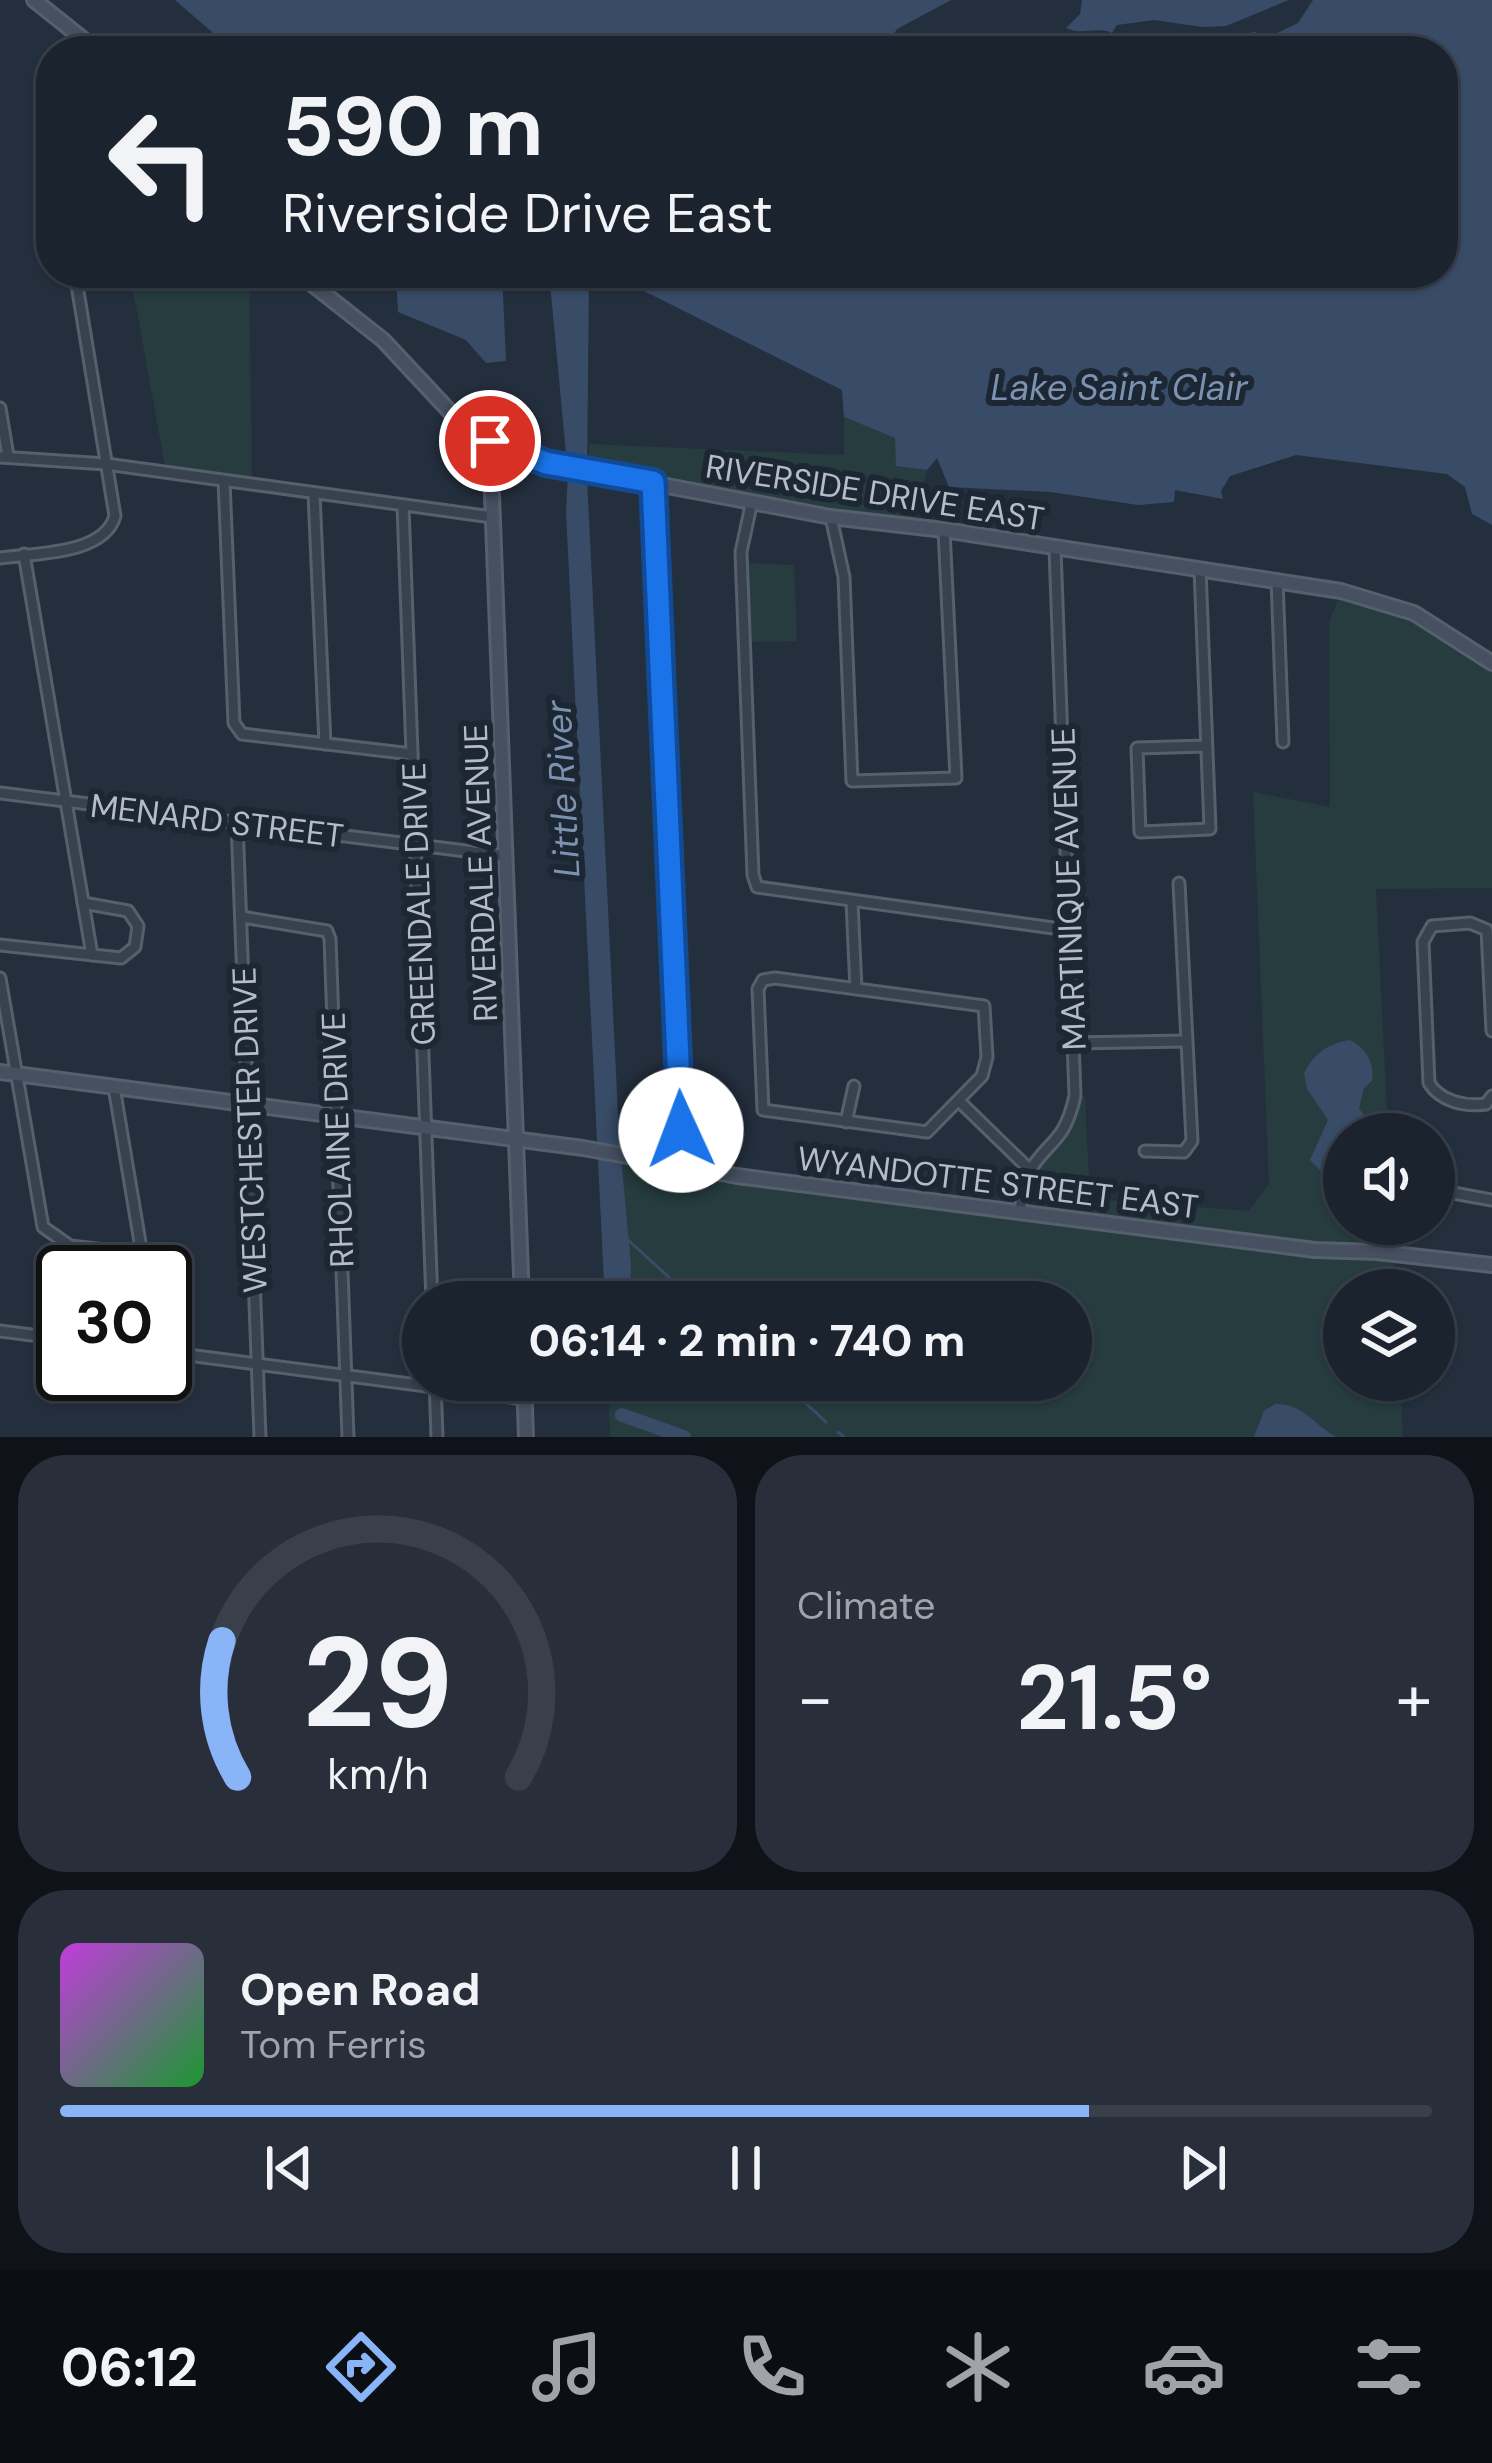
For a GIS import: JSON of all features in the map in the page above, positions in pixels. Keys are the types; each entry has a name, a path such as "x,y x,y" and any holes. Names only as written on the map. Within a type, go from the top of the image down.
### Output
{"street":[{"path":"34,0 79,36"},
{"path":"0,558 104,537 115,516 77,288"},
{"path":"316,288 370,339"},
{"name":"RIVERSIDE DRIVE EAST","path":"316,288 406,362 454,416 490,441 524,456 831,517 1276,580 1397,605 1449,632 1492,663"},
{"path":"0,408 4,457 106,464 492,517"},
{"name":"RIVERDALE AVENUE","path":"490,441 521,1281"},
{"path":"492,488 500,469 524,456"},
{"path":"224,481 234,723 242,734 412,754"},
{"path":"653,482 681,1130"},
{"path":"314,494 325,744"},
{"path":"752,501 741,552 757,886 1068,930"},
{"name":"GREENDALE DRIVE","path":"404,506 431,1281"},
{"path":"831,517 844,578 852,782 956,778 944,530"},
{"name":"MARTINIQUE AVENUE","path":"1020,1211 1030,1170 1058,1141 1075,1096 1055,549"},
{"path":"24,554 92,956"},
{"path":"1200,569 1210,829 1140,832 1137,748 1206,746"},
{"path":"1276,580 1283,742"},
{"name":"MENARD STREET","path":"0,793 506,856"},
{"name":"WESTCHESTER DRIVE","path":"237,822 260,1437"},
{"path":"1145,1151 1184,1152 1192,1142 1179,883"},
{"path":"852,902 856,989"},
{"path":"0,945 122,958 134,946 138,926 128,911 83,904"},
{"name":"RHOLAINE DRIVE","path":"242,917 327,931 348,1437"},
{"path":"1492,1031 1487,930 1470,923 1432,926 1424,942 1429,1083 1445,1099 1476,1105 1486,1104 1492,1096"},
{"path":"0,978 8,1073 43,1226 69,1245"},
{"path":"763,980 984,1006 987,1057 982,1076 959,1101 927,1132 763,1110 758,989 763,980"},
{"path":"1074,1043 1185,1041"},
{"name":"WYANDOTTE STREET EAST","path":"8,1073 583,1148 737,1176 1315,1250 1492,1265"},
{"path":"846,1122 854,1086"},
{"path":"114,1087 140,1245"},
{"path":"959,1101 1030,1170"},
{"path":"1455,1193 1492,1199"},
{"path":"0,1330 36,1335"},
{"path":"192,1355 402,1381"},
{"path":"436,1401 437,1437"},
{"path":"525,1401 526,1437"}],"green space":[{"path":"133,288 249,288 252,481 166,472"},
{"path":"844,417 895,438 897,466 927,470 915,522 589,466 589,444 844,455"},
{"path":"749,563 794,565 797,641 750,642"},
{"path":"1341,591 1378,599 1492,663 1492,888 1376,889 1387,1113 1323,1113 1323,1245 1393,1245 1394,1269 1323,1269 1323,1401 1401,1401 1403,1437 610,1437 609,1401 1092,1401 1092,1281 604,1281 598,1151 1092,1220 1090,1212 1032,1203 1028,1198 1032,1177 1072,1124 1079,1097 1085,1097 1090,1199 1249,1211 1269,1184 1253,792 1330,807 1329,623"}],"water":[{"path":"175,0 951,0 897,29 893,36 217,36"},
{"path":"1082,0 1289,0 1226,26 1154,20 1117,25 1112,33 1066,28 1080,14"},
{"name":"Lake Saint Clair","path":"1313,0 1492,0 1492,525 1472,514 1465,487 1447,474 1296,455 1230,476 1221,491 1223,499 1175,490 1174,502 1138,505 1050,492 949,487 937,458 927,470 896,466 895,438 844,417 842,390 638,288 1458,288 1458,36 1271,36 1298,23"},
{"path":"397,288 503,288 506,361 486,363 466,340 398,312"},
{"path":"550,288 589,288 587,478 619,1135 631,1281 604,1281 566,512 568,474"},
{"path":"1356,1043 1371,1062 1372,1081 1364,1088 1359,1108 1362,1113 1323,1113 1307,1089 1304,1073 1322,1050"},
{"path":"1323,1131 1323,1174 1310,1160"},
{"path":"1275,1404 1301,1411 1336,1437 1254,1437 1264,1411"}],"waterway":[{"path":"627,1239 673,1281"},
{"path":"804,1401 826,1422"},
{"path":"622,1415 684,1437"},
{"path":"838,1432 844,1437"}],"route":[{"path":"490,441 546,463 653,482 681,1130"}],"water label":[{"name":"Little River","path":"562,789"}]}
